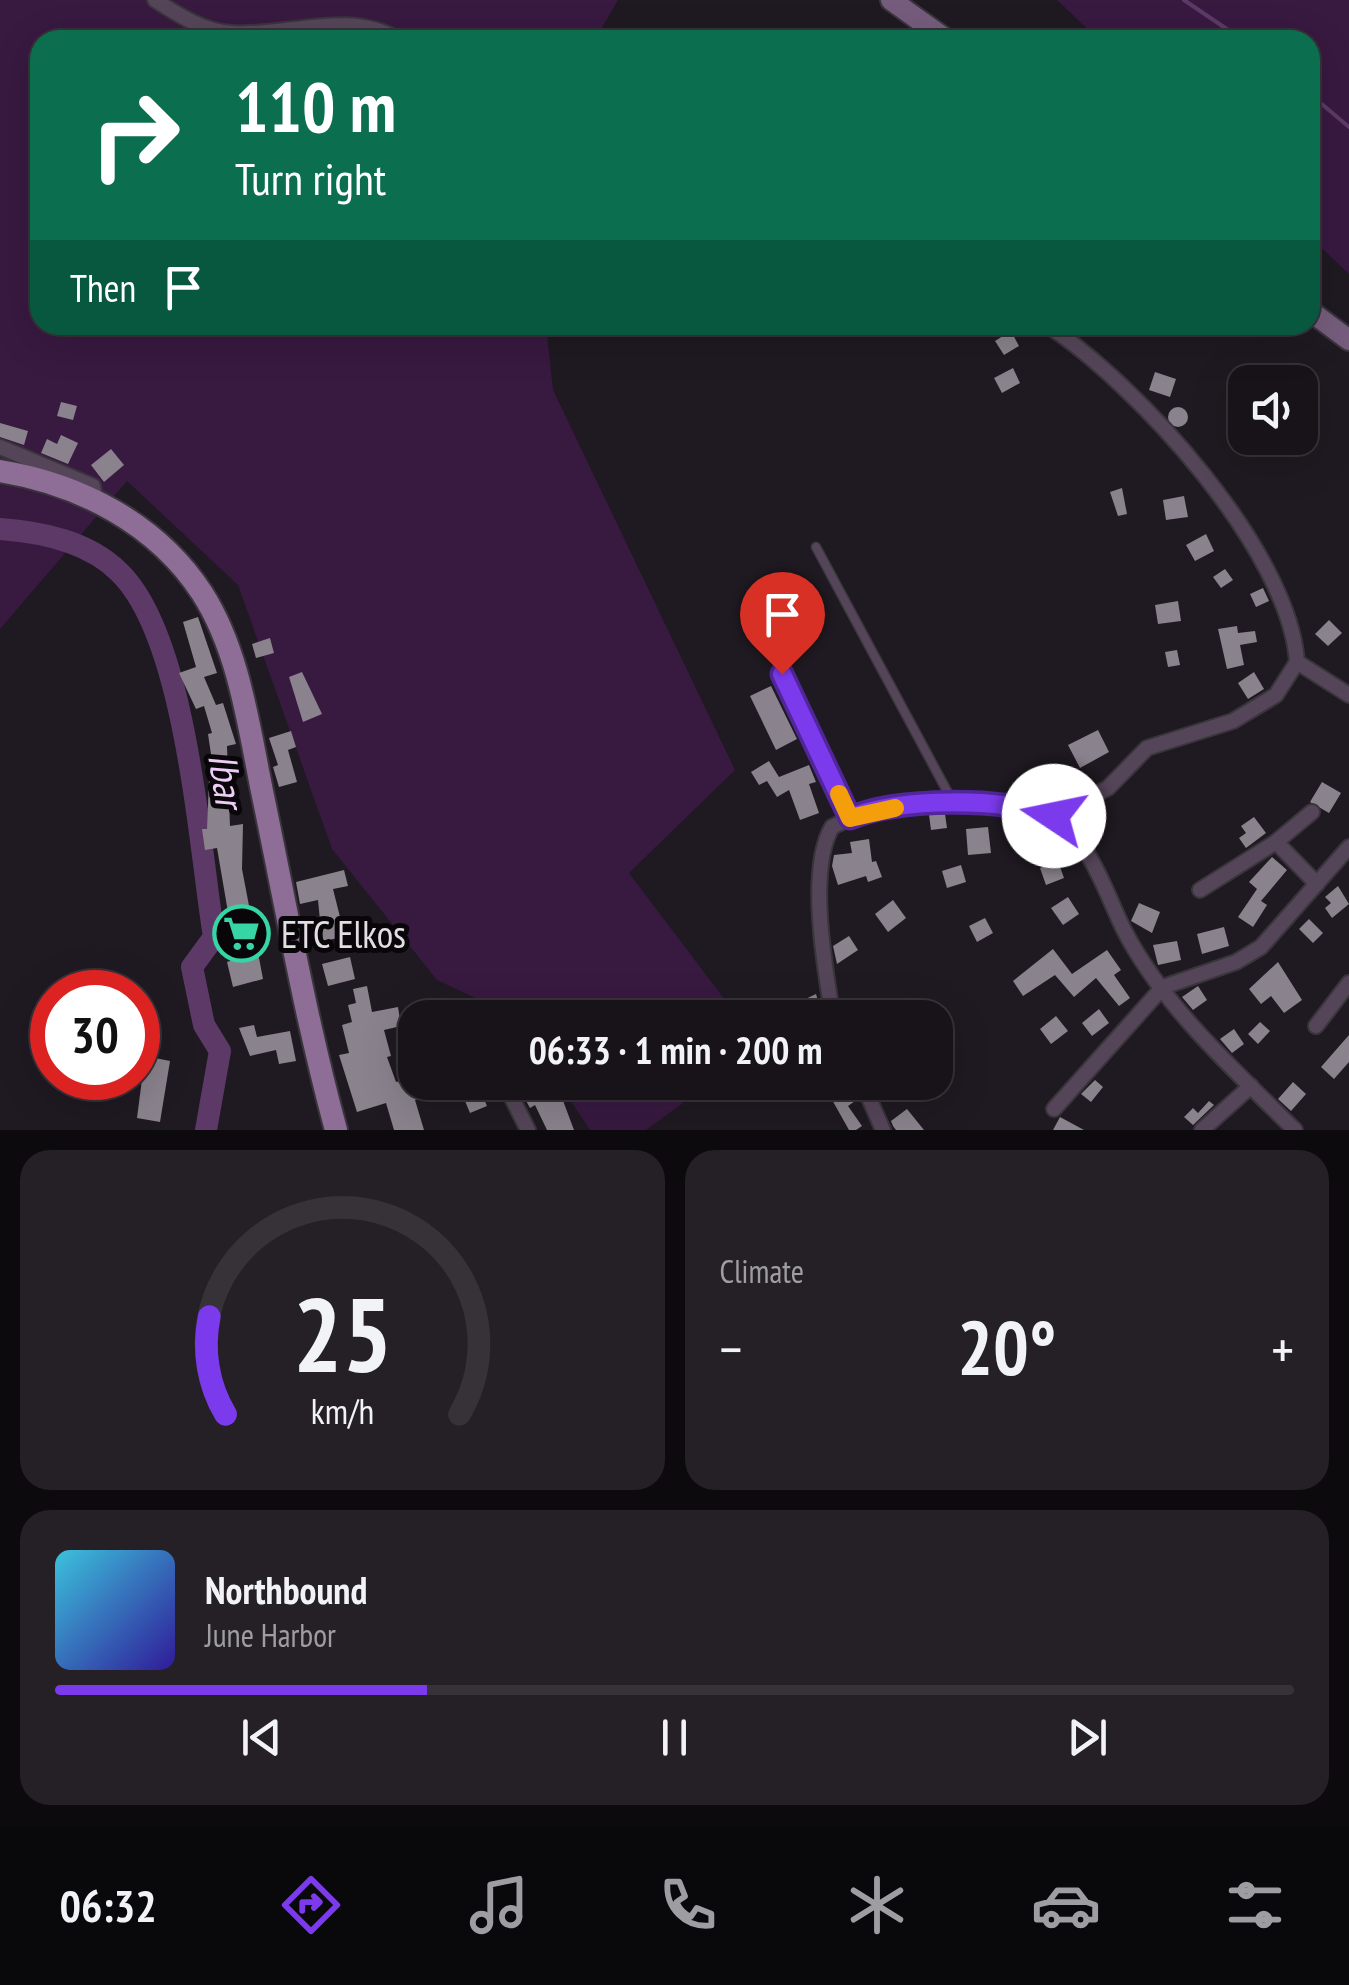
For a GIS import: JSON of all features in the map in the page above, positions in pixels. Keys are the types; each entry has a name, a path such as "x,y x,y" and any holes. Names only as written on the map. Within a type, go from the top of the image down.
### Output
{"main road":[{"path":"890,0 933,30"},
{"path":"1320,318 1349,340"},
{"path":"0,471 58,485 96,500 144,530 200,590 225,638 250,731 336,1130"}],"street":[{"path":"156,0 191,23 220,30"},
{"path":"270,30 334,25 383,30"},
{"path":"1054,816 1108,788 1147,748 1233,721 1276,696 1297,662 1284,602 1260,559 1185,452 1126,390 1058,335"},
{"path":"0,447 92,486 96,500"},
{"path":"1297,662 1349,694"},
{"path":"782,674 850,818"},
{"path":"829,1000 821,851 832,828 850,818 898,807 1012,807 1054,816 1084,848 1126,934 1163,988 1296,1130"},
{"path":"1200,890 1276,842 1312,812"},
{"path":"1276,842 1318,884"},
{"path":"1054,1109 1163,988 1236,962 1261,948 1349,847"},
{"path":"1316,1026 1349,983"},
{"path":"1202,1130 1251,1086"},
{"path":"513,1100 528,1130"},
{"path":"870,1100 883,1130"}],"lane":[{"path":"816,547 954,804"}],"shaded area":[{"path":"0,0 618,0 601,30 30,30 30,335 547,335 553,390 735,770 629,873 725,1000 480,1000 437,980 332,849 238,585 127,481 0,629"},
{"path":"1057,0 1349,0 1349,274 1320,246 1320,30 1088,30"},
{"path":"570,1100 687,1100 646,1130 590,1130"}],"building":[{"path":"1013,335 1019,346 1004,355 995,341"},
{"path":"1013,368 1020,383 1002,393 994,378"},
{"path":"1155,372 1176,379 1170,397 1149,390"},
{"path":"61,402 77,406 73,420 57,416"},
{"path":"1178,407 1188,417 1178,427 1168,417"},
{"path":"0,423 28,431 24,445 0,437"},
{"path":"61,435 78,443 68,464 41,453 47,439 57,444"},
{"path":"111,449 124,465 104,482 91,465"},
{"path":"1122,488 1127,514 1118,516 1110,492"},
{"path":"1184,496 1188,517 1166,520 1163,500"},
{"path":"1206,534 1214,551 1195,561 1186,545"},
{"path":"1225,569 1233,580 1221,588 1213,577"},
{"path":"1263,588 1269,601 1256,607 1250,594"},
{"path":"1178,601 1181,621 1158,624 1155,605"},
{"path":"198,617 217,673 204,677 216,705 223,703 236,744 227,746 230,826 243,824 242,869 263,979 233,987 227,962 236,959 217,848 205,850 202,829 207,829 209,781 215,781 208,734 212,733 204,706 196,709 179,673 196,667 183,622"},
{"path":"1329,620 1342,633 1328,646 1315,634"},
{"path":"1237,626 1238,633 1255,631 1257,642 1240,645 1244,665 1227,669 1218,629"},
{"path":"270,638 274,653 256,658 252,644"},
{"path":"1177,650 1180,665 1168,667 1165,652"},
{"path":"302,672 322,714 303,722 289,677"},
{"path":"1254,672 1264,689 1248,699 1238,683"},
{"path":"771,686 797,739 776,750 750,696"},
{"path":"1098,730 1109,752 1080,768 1068,745"},
{"path":"291,731 296,747 288,750 297,782 279,787 273,767 278,765 269,738"},
{"path":"769,761 779,777 809,765 816,782 809,784 819,813 800,820 789,790 777,797 767,781 759,785 751,772"},
{"path":"1322,782 1341,793 1329,813 1310,802"},
{"path":"945,814 947,828 931,830 929,815"},
{"path":"1254,817 1266,833 1246,848 1239,838 1246,833 1241,826"},
{"path":"988,827 991,853 968,855 966,829"},
{"path":"869,839 872,862 876,861 882,877 868,882 866,876 838,885 832,866 834,855 852,853 850,842"},
{"path":"1272,857 1287,870 1261,901 1267,905 1253,927 1238,917 1257,889 1249,882"},
{"path":"1058,861 1064,878 1046,885 1040,868"},
{"path":"961,865 966,882 947,888 942,871"},
{"path":"344,870 348,886 333,889 345,937 322,941 318,900 300,904 296,882"},
{"path":"1338,886 1349,904 1332,918 1325,908 1331,903 1325,897"},
{"path":"1068,897 1079,914 1063,925 1051,908"},
{"path":"893,900 906,918 888,932 875,914"},
{"path":"1139,903 1160,912 1152,933 1131,921"},
{"path":"985,918 993,933 977,942 969,926"},
{"path":"1309,919 1323,933 1313,943 1299,929"},
{"path":"1224,927 1229,946 1202,954 1197,934"},
{"path":"849,936 858,950 837,964 833,946"},
{"path":"1177,941 1181,960 1158,965 1153,945"},
{"path":"1053,949 1072,974 1107,950 1121,970 1114,975 1130,998 1119,1006 1096,978 1074,997 1055,975 1023,996 1013,981"},
{"path":"350,957 355,979 328,986 322,964"},
{"path":"1278,962 1302,1000 1284,1013 1271,996 1261,1004 1249,989"},
{"path":"367,986 372,1012 398,1007 398,1027 384,1030 391,1056 387,1057 398,1081 398,1100 415,1100 424,1130 394,1130 386,1103 357,1112 339,1055 349,1053 342,1025 352,1022 348,1005 356,1003 353,989"},
{"path":"1198,986 1207,1000 1193,1010 1182,997"},
{"path":"1099,1009 1109,1023 1092,1036 1082,1023"},
{"path":"1056,1016 1068,1031 1051,1044 1040,1029"},
{"path":"1260,1022 1270,1031 1258,1044 1248,1034"},
{"path":"254,1025 257,1037 290,1031 296,1061 279,1064 276,1050 250,1056 239,1028"},
{"path":"1234,1029 1244,1044 1232,1053 1220,1039"},
{"path":"1349,1035 1349,1062 1334,1079 1321,1067"},
{"path":"160,1059 170,1061 160,1122 137,1118 139,1100 160,1100"},
{"path":"1095,1080 1103,1087 1091,1102 1081,1094"},
{"path":"1293,1082 1306,1094 1291,1111 1278,1099"},
{"path":"484,1100 487,1106 470,1113 465,1101"},
{"path":"526,1100 563,1100 574,1130 547,1130 535,1105 530,1108"},
{"path":"832,1100 857,1100 848,1106 862,1126 849,1130"},
{"path":"1209,1101 1214,1105 1193,1125 1184,1117 1193,1108 1198,1113"},
{"path":"907,1109 924,1130 896,1130 891,1121"},
{"path":"1060,1117 1084,1130 1053,1130"}],"waterway":[{"path":"1184,0 1228,30"},
{"path":"1320,102 1349,127"},
{"name":"Ibar","path":"0,529 63,540 107,561 142,602 160,643 186,744 214,937 192,967 204,1025 220,1051 206,1130"}],"slow traffic":[{"path":"839,794 850,818 895,808"}],"place":[{"name":"ETC Elkos","path":"242,933"}],"route":[{"path":"782,674 850,818 898,807 954,804 1012,807 1054,816"}]}
